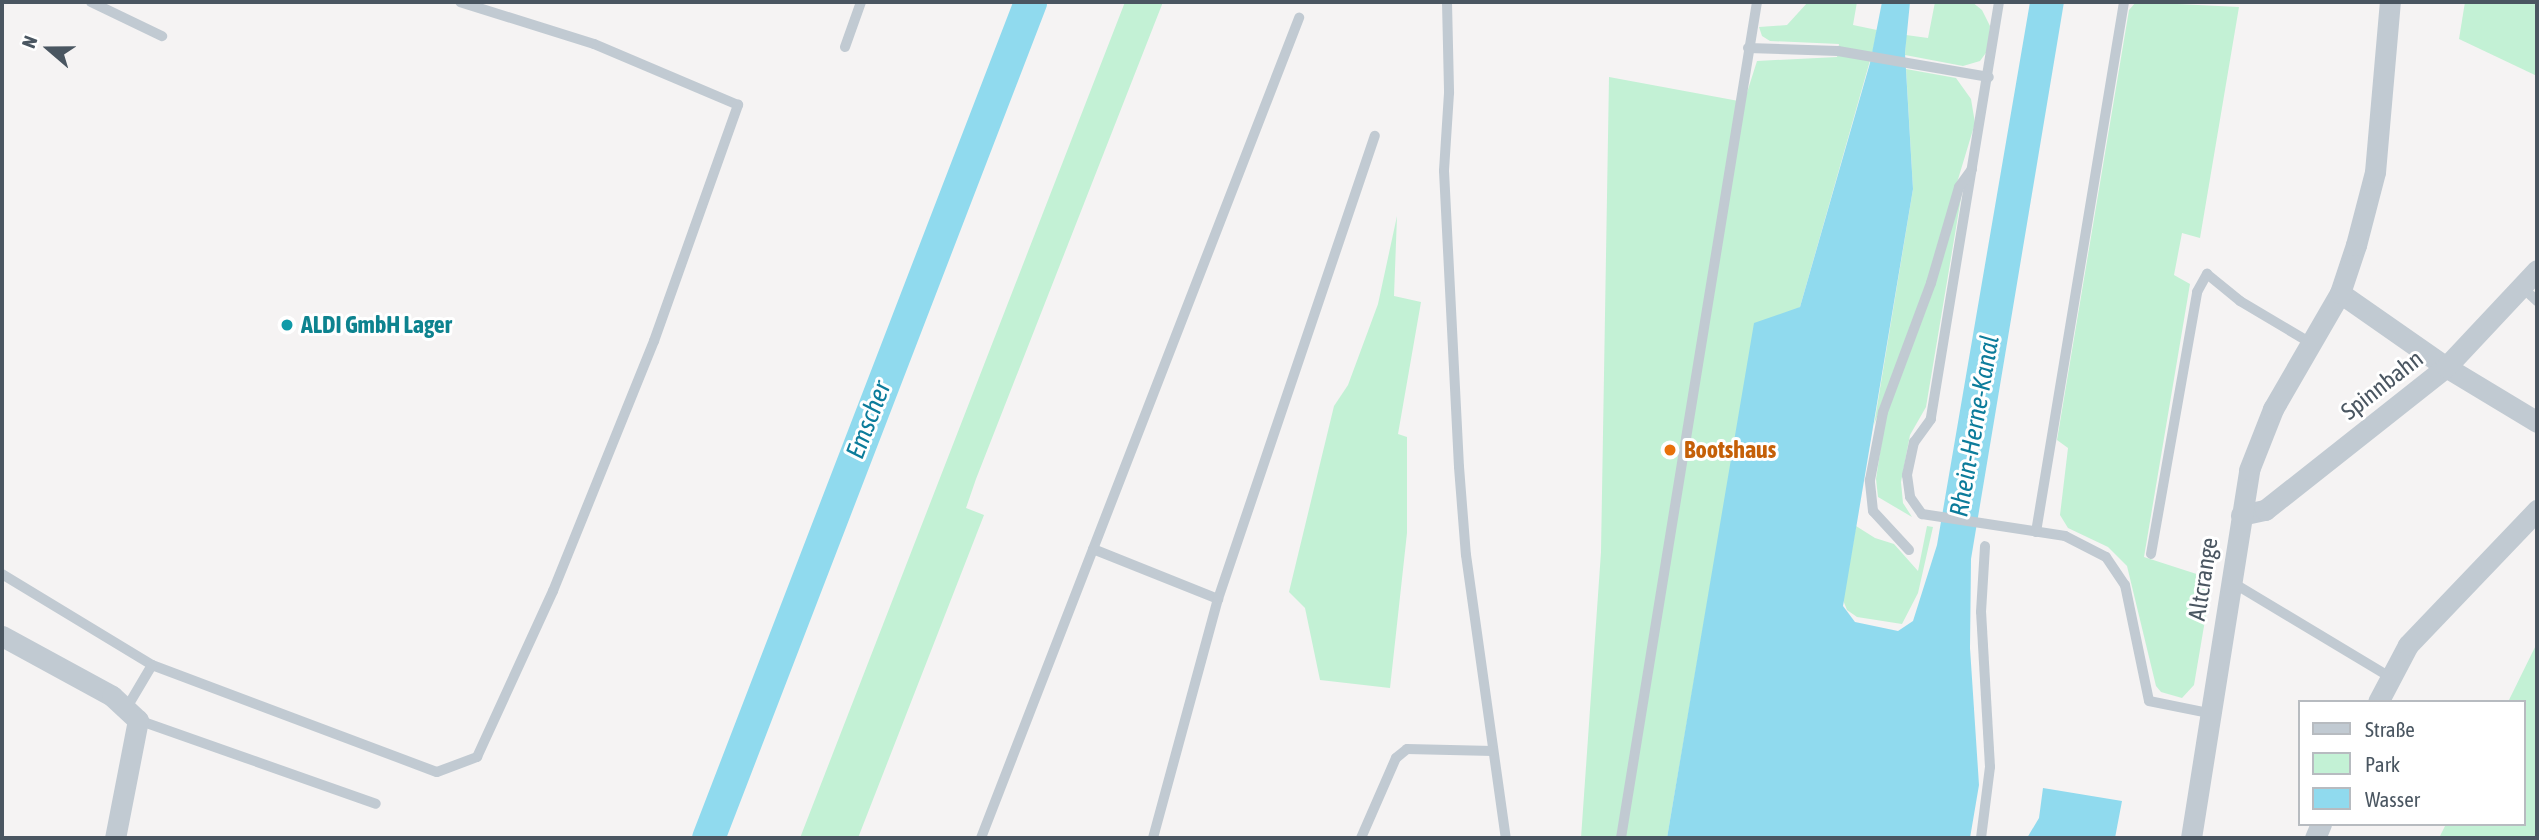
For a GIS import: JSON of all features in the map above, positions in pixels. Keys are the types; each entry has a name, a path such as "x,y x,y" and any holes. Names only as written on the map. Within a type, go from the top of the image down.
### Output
{"street":[{"name":"Altcrange","path":"2192,838 2208,713 2249,470 2273,409 2309,342 2340,293 2375,173 2389,2"},
{"name":"Spinnbahn","path":"2241,515 2265,510 2446,367 2530,294 2537,270"},
{"path":"2340,293 2446,367 2537,422"},
{"path":"2379,700 2408,645 2537,509"},
{"path":"2,636 112,696 132,715 115,838"}],"lane":[{"path":"91,2 162,36"},
{"path":"2,574 152,665 437,772 477,757 553,592 654,341 738,105 594,44 460,2"},
{"path":"845,47 861,2"},
{"path":"1447,2 1449,93 1444,171 1459,467 1506,838"},
{"path":"1621,838 1757,2"},
{"path":"1999,2 1989,77 1931,419 1914,442 1907,475 1910,496 1922,514 1939,519 2065,536 2091,548 2116,569 2125,585 2149,701 2208,713"},
{"path":"2036,532 2124,2"},
{"path":"981,838 1300,18"},
{"path":"1748,48 1838,51 1989,77"},
{"path":"1153,838 1218,598 1375,136"},
{"path":"1909,550 1873,511 1870,480 1883,412 1930,283 1959,187 1973,167"},
{"path":"2151,554 2197,292 2207,274 2240,300 2309,342"},
{"path":"1981,838 1990,767 1981,612 1985,546"},
{"path":"1093,548 1218,598"},
{"path":"2230,581 2390,677"},
{"path":"152,665 132,715 376,804"},
{"path":"1361,838 1396,758 1407,750 1493,751"}],"green space":[{"path":"1125,2 1163,2 976,479 966,508 984,515 858,838 800,838"},
{"path":"1808,2 1857,2 1853,25 1877,30 1800,307 1752,343 1667,838 1581,838 1601,552 1609,77 1744,102 1757,61 1837,57 1839,44 1770,41 1762,36 1759,27 1787,25"},
{"path":"1935,2 1972,2 1982,10 1990,26 1988,50 1980,61 1963,66 1905,55 1906,35 1928,38"},
{"path":"2136,2 2239,7 2200,238 2182,233 2174,275 2190,284 2144,557 2212,579 2194,685 2182,698 2161,692 2156,686 2127,566 2108,547 2068,528 2060,515 2068,448 2057,440 2129,10"},
{"path":"2465,2 2537,2 2537,76 2459,39"},
{"path":"1906,69 1956,78 1971,99 1975,123 1928,279 1874,425 1913,189"},
{"path":"1962,192 1926,407 1910,435 1901,482 1903,503 1912,517 1878,497 1876,479 1886,413"},
{"path":"1397,216 1394,296 1421,302 1398,434 1407,437 1407,533 1390,688 1320,680 1305,608 1289,592 1334,406 1348,385 1378,304"},
{"path":"1856,526 1875,538 1894,544 1918,571 1927,526 1933,527 1918,593 1902,624 1857,617 1847,610 1843,600"},
{"path":"2537,643 2537,838 2439,838 2445,826 2525,826 2525,700 2509,700"}],"water":[{"name":"Rhein-Herne-Kanal","path":"1882,2 1910,2 1905,53 1913,189 1843,606 1855,622 1898,631 1913,621 1937,545 2030,2 2064,2 1971,559 1970,648 1979,785 1970,838 1667,838 1754,323 1800,307 1870,63"},
{"path":"2043,788 2122,801 2115,838 2027,838 2039,818"}],"waterway":[{"name":"Emscher","path":"708,838 1030,2"}],"place":[{"name":"ALDI GmbH Lager","path":"287,325"},
{"name":"Bootshaus","path":"1670,450"}]}
